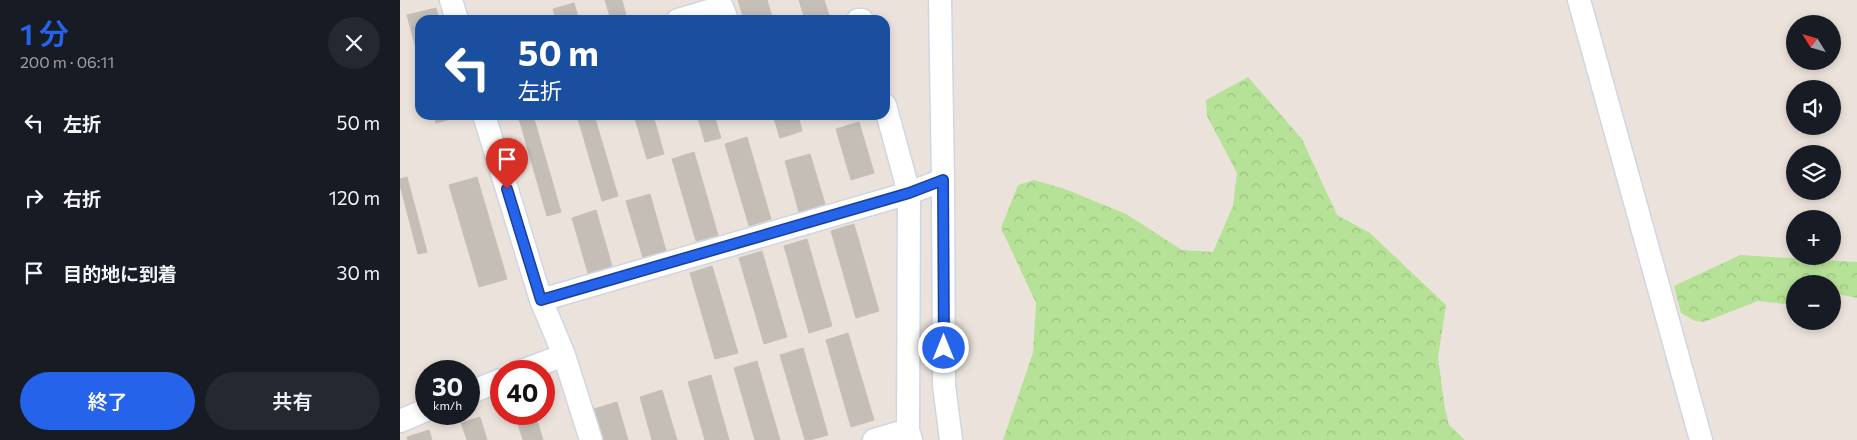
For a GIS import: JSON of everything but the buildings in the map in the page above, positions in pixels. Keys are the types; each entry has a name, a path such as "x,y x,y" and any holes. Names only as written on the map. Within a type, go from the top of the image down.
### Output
{"street":[{"path":"940,0 944,385 951,440"},
{"path":"1579,0 1701,440"},
{"path":"695,15 722,7 725,15"},
{"path":"486,120 541,300 564,355 591,440"},
{"path":"874,440 910,435 909,193 889,120"},
{"path":"541,300 909,193 943,180"},
{"path":"551,360 564,355"},
{"path":"400,420 415,414"}],"green space":[{"path":"1248,77 1302,139 1337,215 1370,233 1446,305 1438,358 1445,409 1449,425 1465,440 1003,440 1033,353 1036,303 1001,228 1018,185 1034,180 1065,189 1126,214 1182,250 1213,252 1233,206 1237,173 1207,116 1206,100"},
{"path":"1740,255 1786,258 1786,265 1841,265 1841,261 1857,262 1857,298 1841,295 1841,275 1786,275 1786,304 1758,301 1704,322 1695,321 1681,313 1674,286"}],"route":[{"path":"507,189 541,300 909,193 943,180 944,348"}]}
